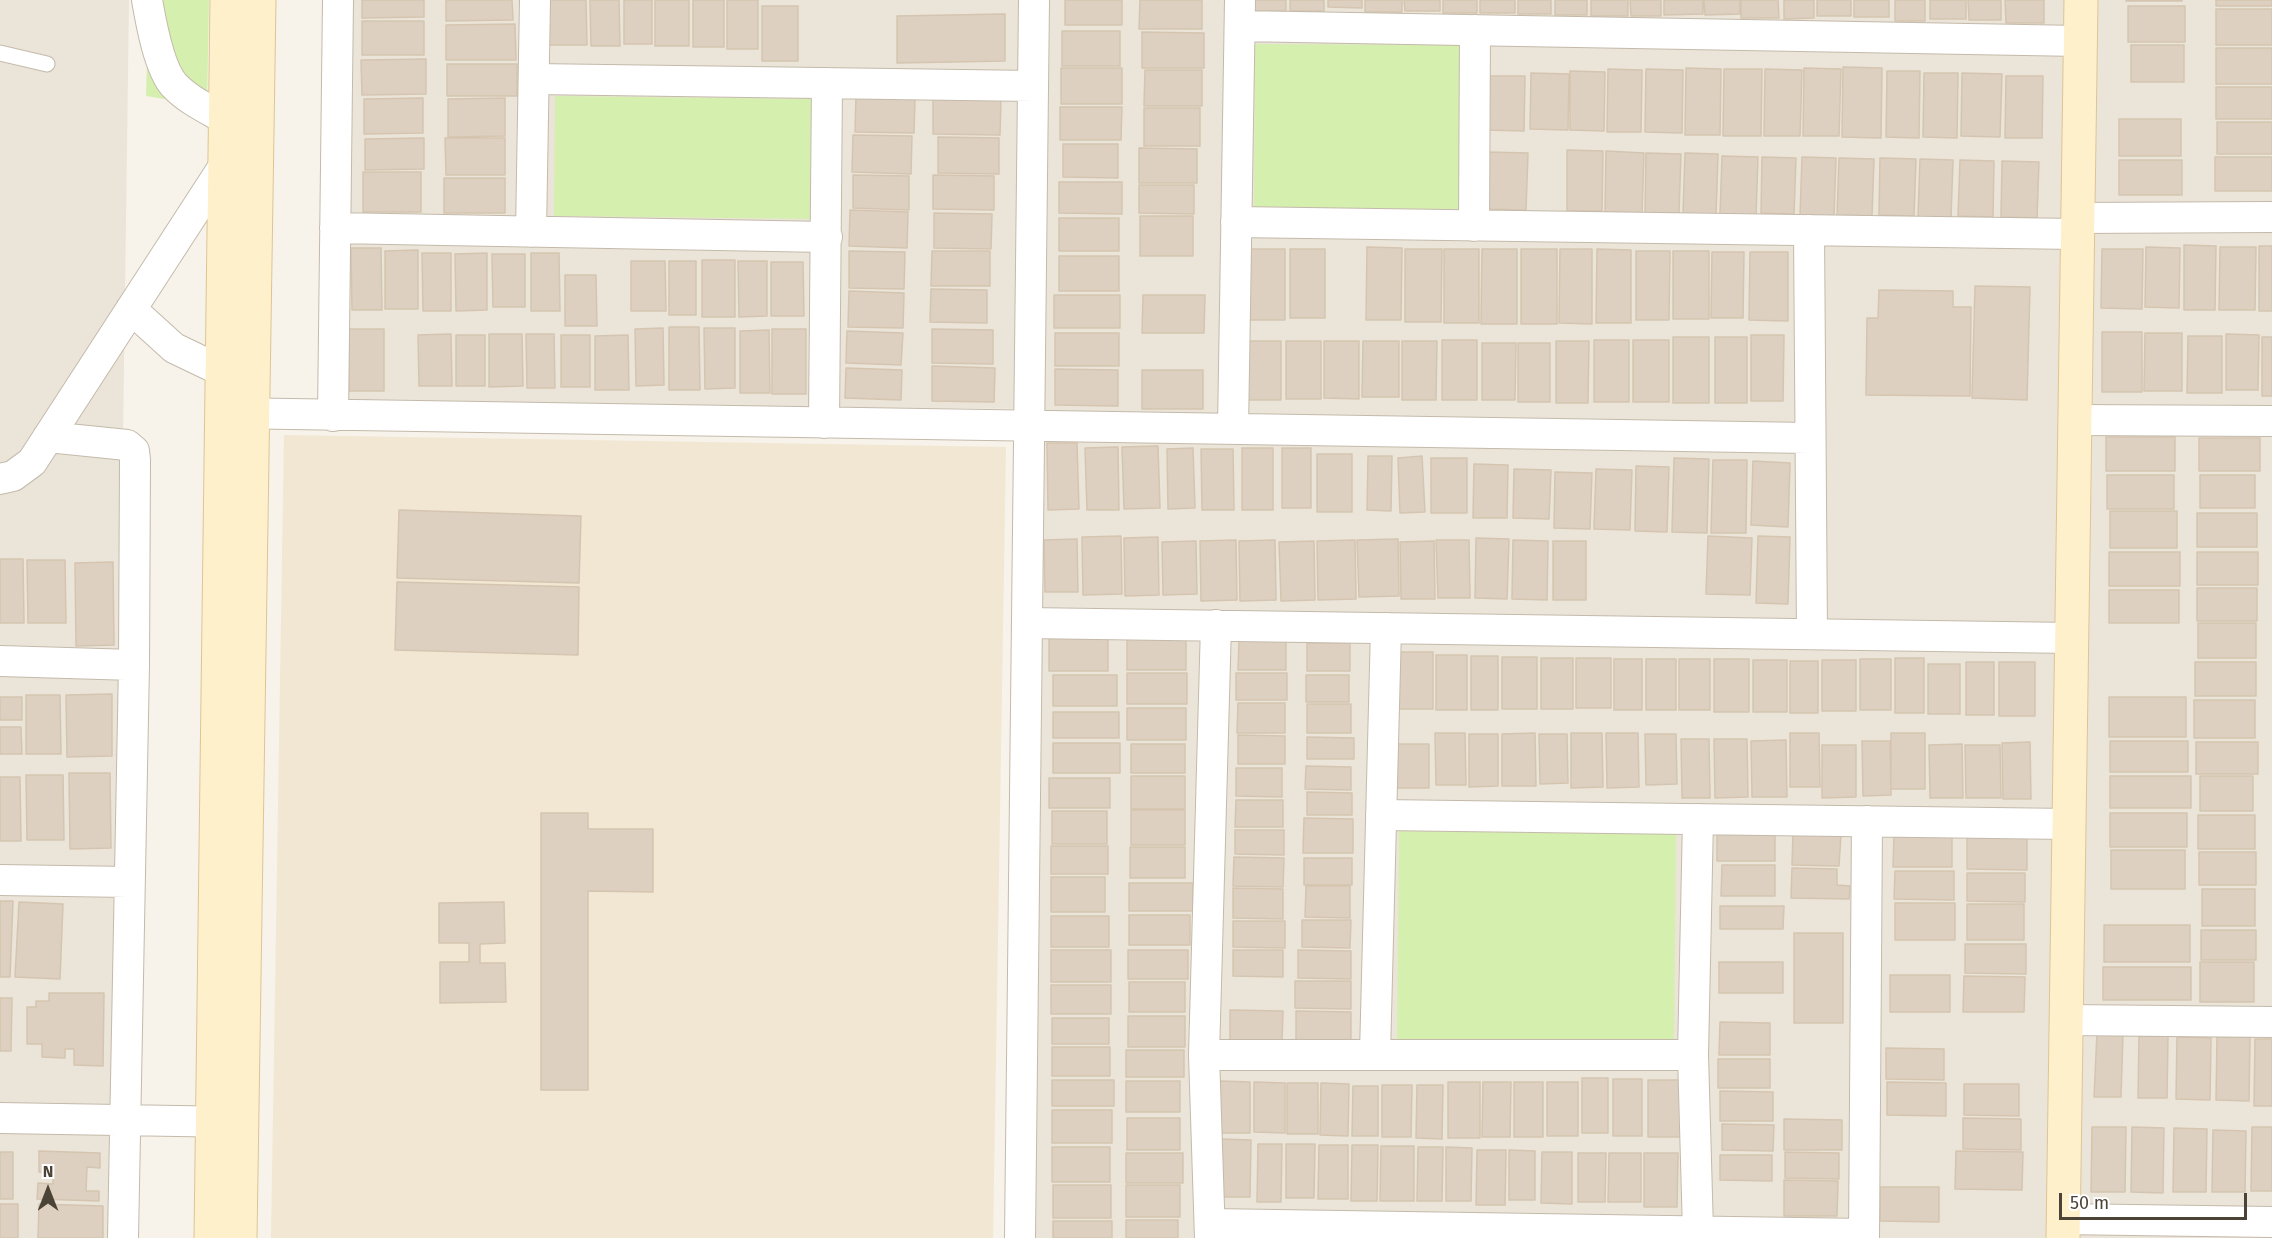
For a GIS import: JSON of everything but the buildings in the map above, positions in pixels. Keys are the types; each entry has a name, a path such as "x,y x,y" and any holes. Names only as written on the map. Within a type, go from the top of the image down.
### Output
{"street":[{"path":"147,0 163,66 174,84 192,99 225,119"},
{"path":"227,0 221,413 227,1122 240,1238"},
{"path":"211,1238 227,1122 253,415 259,0"},
{"path":"333,416 338,0"},
{"path":"531,232 536,0"},
{"path":"1020,1238 1034,0"},
{"path":"2080,0 2063,1228 2272,1222"},
{"path":"1233,429 1240,13 1474,30 2080,40"},
{"path":"1474,30 1474,226"},
{"path":"534,79 1033,86"},
{"path":"824,423 827,83"},
{"path":"0,479 13,476 32,462 224,166"},
{"path":"1236,222 1809,230 2077,226 2272,217"},
{"path":"335,228 827,237"},
{"path":"1809,230 1812,634"},
{"path":"131,309 174,348 222,370"},
{"path":"221,413 1809,438"},
{"path":"2074,420 2272,421"},
{"path":"48,437 116,443 127,445 134,451 134,665 123,1238"},
{"path":"1027,622 2072,638"},
{"path":"1216,625 1204,1055 1210,1231 1698,1231 1864,1236 1867,821"},
{"path":"1375,1054 1386,628"},
{"path":"0,661 134,665"},
{"path":"1381,815 2069,824"},
{"path":"1698,819 1693,1055 1698,1231"},
{"path":"0,880 129,882"},
{"path":"2066,1020 2272,1022"},
{"path":"1204,1055 1693,1055"},
{"path":"0,1118 227,1122"}],"lane":[{"path":"0,53 47,64"}],"shaded area":[{"path":"0,0 129,0 112,1238 0,1238"},
{"path":"348,0 2272,0 2272,1238 1033,1238 1040,409 346,403"},
{"path":"284,435 1006,447 993,1238 271,1238"}],"green space":[{"path":"149,0 209,0 207,106 146,96"},
{"path":"1255,44 1460,45 1459,209 1254,208"},
{"path":"555,96 814,99 812,219 554,216"},
{"path":"1399,831 1676,834 1674,1043 1397,1040"}]}
